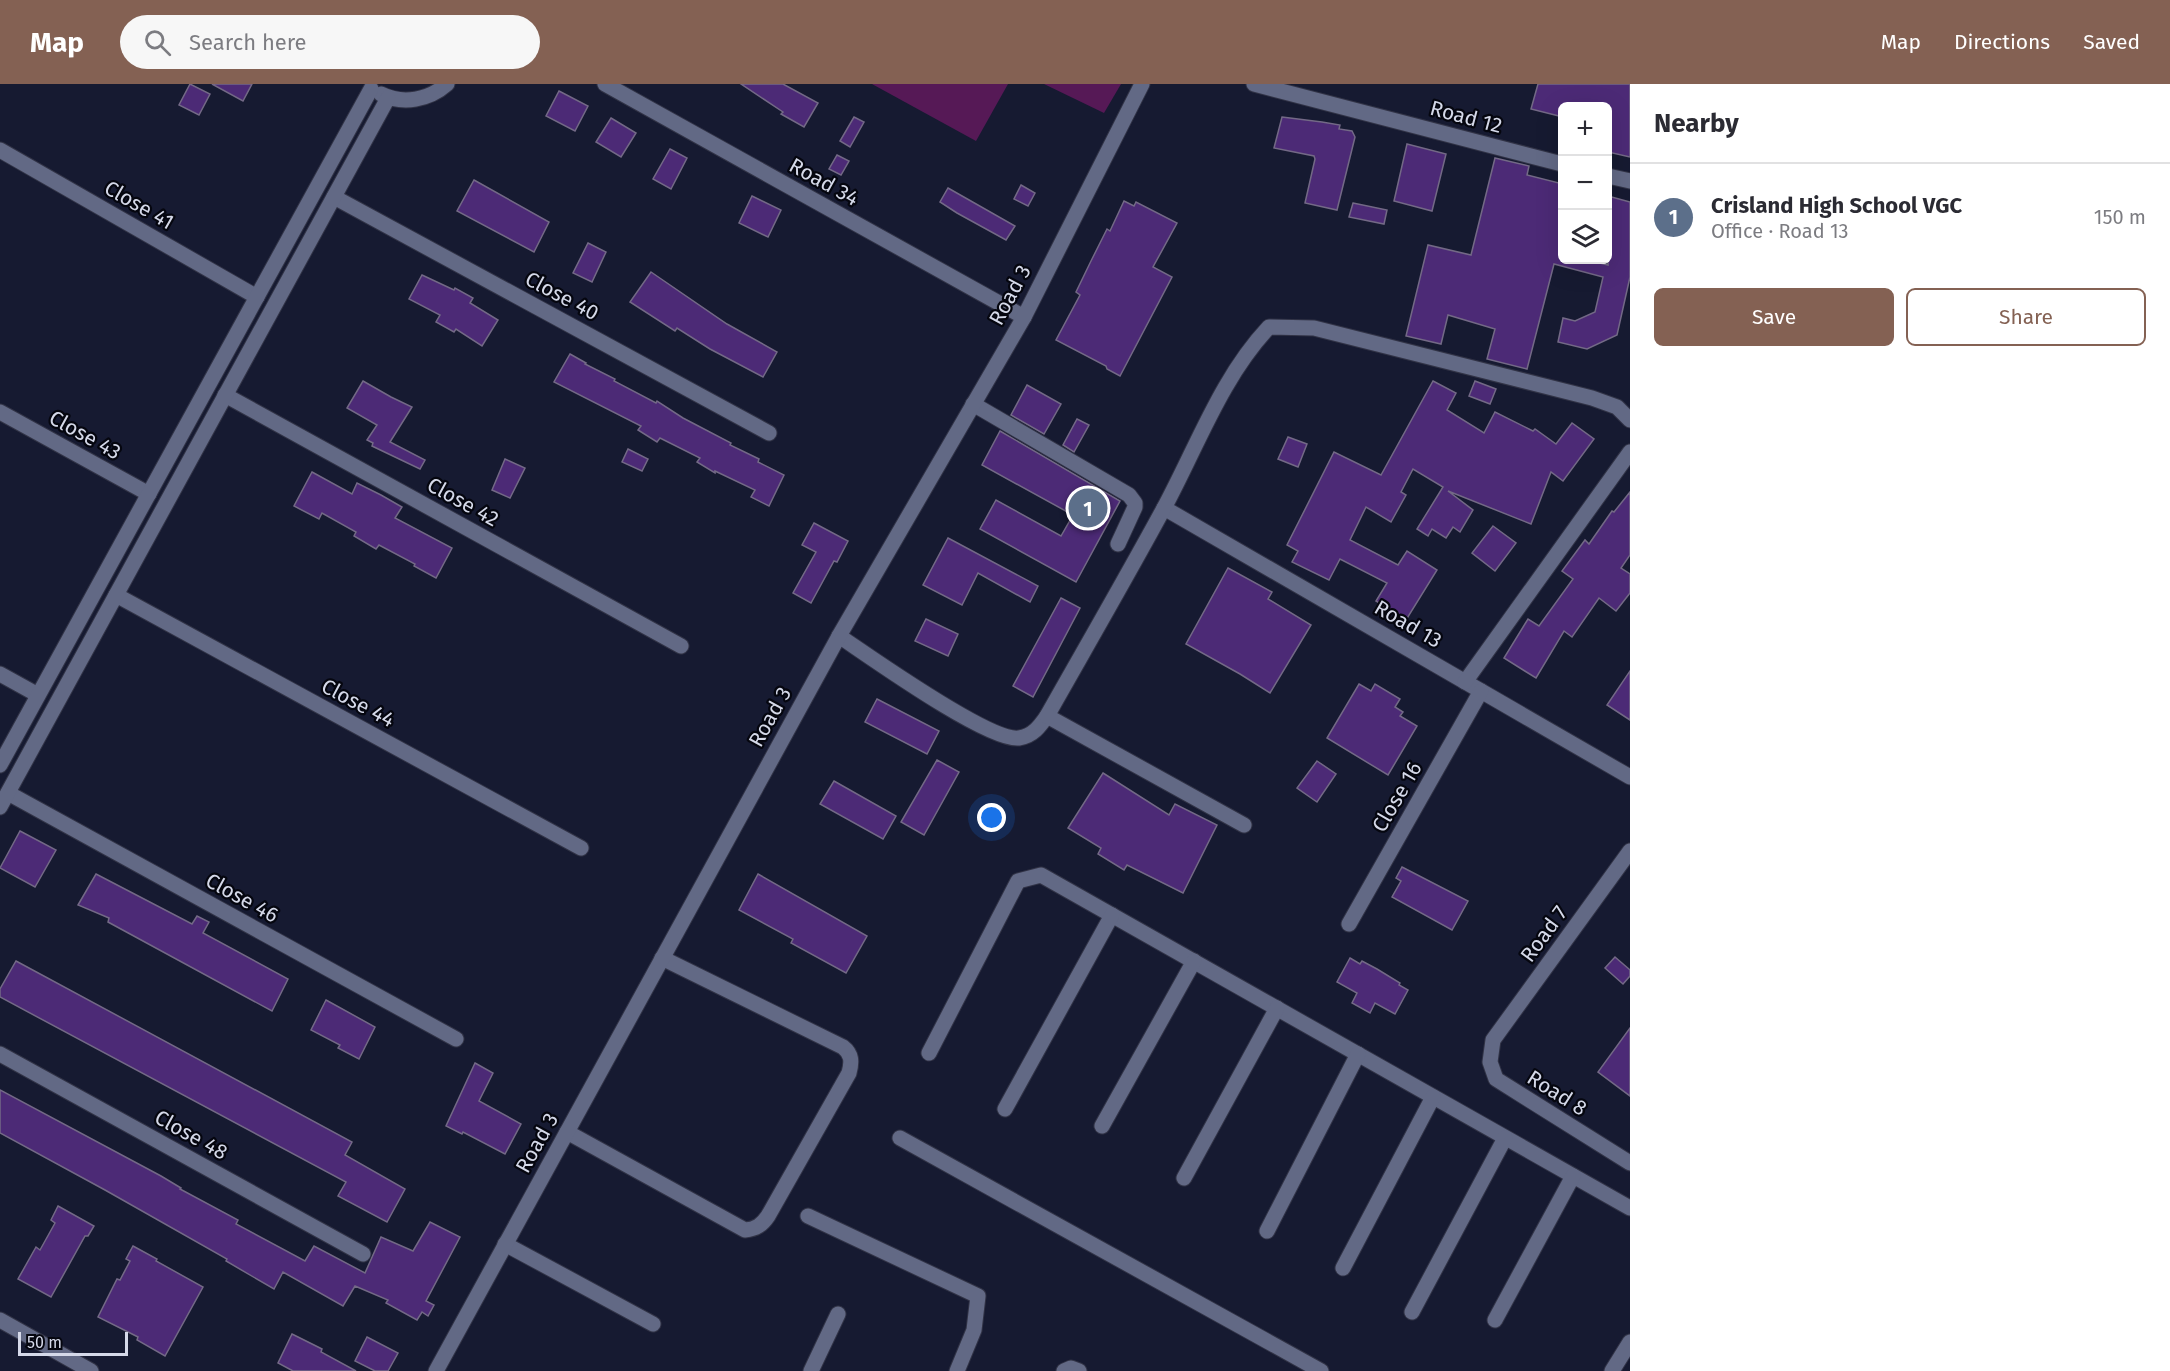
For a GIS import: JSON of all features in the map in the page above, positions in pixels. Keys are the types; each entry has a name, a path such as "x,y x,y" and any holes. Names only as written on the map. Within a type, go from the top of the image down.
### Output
{"street":[{"path":"0,765 257,297 369,87 388,98 408,101 428,97 447,84"},
{"name":"Road 34","path":"605,84 1024,317"},
{"name":"Road 3","path":"436,1371 839,636 1024,317 1142,84"},
{"name":"Road 12","path":"1254,84 1558,163"},
{"path":"0,807 388,98"},
{"name":"Close 41","path":"0,150 257,297"},
{"path":"1612,177 1630,182"},
{"name":"Close 40","path":"334,197 769,433"},
{"path":"839,636 981,728 1018,738 1036,731 1047,716 1164,508 1231,377 1252,345 1269,327 1314,328 1592,398 1617,407 1630,420"},
{"name":"Close 42","path":"225,395 681,646"},
{"path":"973,404 1133,499 1135,507 1119,544"},
{"name":"Close 43","path":"0,412 149,494"},
{"path":"1465,682 1630,452"},
{"name":"Road 13","path":"1164,508 1630,777"},
{"path":"119,549 136,559"},
{"name":"Close 44","path":"116,596 581,848"},
{"path":"0,674 39,696"},
{"name":"Close 16","path":"1349,924 1481,691"},
{"path":"1047,716 1244,825"},
{"name":"Close 46","path":"8,793 456,1039"},
{"name":"Road 7","path":"1493,1040 1628,857"},
{"path":"929,1053 1018,881 1041,875 1630,1208"},
{"path":"1005,1109 1112,915"},
{"path":"567,1132 745,1230 753,1229 762,1224 768,1216 849,1073 851,1057 843,1047 662,958"},
{"path":"1102,1126 1194,961"},
{"path":"1184,1178 1277,1008"},
{"name":"Road 8","path":"1493,1040 1490,1062 1496,1079 1630,1163"},
{"name":"Close 48","path":"0,1054 363,1254"},
{"path":"1267,1231 1358,1054"},
{"path":"1343,1268 1433,1097"},
{"path":"900,1138 1321,1371"},
{"path":"1412,1312 1505,1138"},
{"path":"1495,1320 1573,1176"},
{"path":"808,1216 978,1296 974,1330 957,1371"},
{"path":"506,1244 653,1324"},
{"path":"811,1371 838,1314"},
{"path":"0,1320 91,1371"},
{"path":"1612,1371 1630,1342"},
{"path":"1064,1371 1071,1368 1079,1371"}],"shaded area":[{"path":"872,84 1008,84 976,141"},
{"path":"1044,84 1121,84 1104,113"}],"building":[{"path":"190,84 210,94 199,115 179,105"},
{"path":"212,84 252,84 243,101"},
{"path":"741,84 783,84 818,103 804,127 781,114 783,112"},
{"path":"1538,84 1630,84 1630,157 1612,153 1612,102 1558,102 1558,116 1531,109"},
{"path":"559,91 588,106 575,131 546,116"},
{"path":"854,117 864,122 850,147 840,141"},
{"path":"1282,117 1340,125 1339,129 1352,131 1355,137 1337,210 1305,203 1315,159 1314,156 1274,148"},
{"path":"611,118 636,133 621,157 596,142"},
{"path":"1407,144 1446,154 1432,211 1394,201"},
{"path":"670,149 687,158 671,189 653,179"},
{"path":"837,155 849,161 841,175 829,169"},
{"path":"1495,158 1529,166 1527,175 1558,183 1558,264 1612,264 1612,197 1630,202 1630,277 1617,335 1587,349 1558,342 1563,318 1575,321 1595,312 1603,277 1554,264 1527,369 1487,359 1495,329 1448,315 1441,344 1406,336 1428,245 1471,255"},
{"path":"474,180 549,222 534,252 457,211"},
{"path":"1021,185 1035,193 1028,206 1014,199"},
{"path":"948,188 1015,226 1006,240 940,202"},
{"path":"752,196 781,210 768,237 739,223"},
{"path":"1124,201 1134,206 1136,202 1177,223 1153,267 1172,277 1120,376 1107,369 1106,366 1056,340 1080,295 1076,292 1091,261 1107,229 1110,231"},
{"path":"1353,203 1387,210 1384,224 1349,217"},
{"path":"588,243 606,252 592,282 573,273"},
{"path":"651,272 727,324 777,352 763,377 710,349 677,328 675,331 630,302"},
{"path":"422,275 473,298 470,303 498,320 482,346 456,329 454,332 436,322 440,315 409,299"},
{"path":"570,354 615,379 614,381 656,403 657,401 683,418 731,443 730,445 759,459 758,462 784,475 769,506 751,497 755,490 715,471 715,473 697,462 700,458 660,438 657,442 638,430 641,426 554,382"},
{"path":"363,381 412,407 390,442 425,460 420,469 372,446 373,443 367,440 377,425 347,408"},
{"path":"1433,381 1456,393 1447,410 1484,433 1495,412 1533,431 1535,429 1556,444 1572,423 1594,439 1563,481 1551,472 1531,524 1448,491 1473,510 1460,532 1453,527 1446,538 1432,529 1428,536 1417,529 1443,487 1413,469 1401,492 1406,495 1391,522 1366,507 1350,540 1398,565 1407,551 1437,570 1406,620 1376,601 1387,583 1340,559 1329,580 1292,562 1298,551 1287,545 1334,452 1381,475"},
{"path":"1475,381 1496,389 1490,404 1469,396"},
{"path":"1027,385 1061,404 1044,434 1011,415"},
{"path":"1077,419 1089,425 1074,452 1063,445"},
{"path":"1000,431 1120,501 1076,582 980,529 996,500 1061,536 1073,515 982,465"},
{"path":"1288,437 1307,444 1298,467 1278,459"},
{"path":"628,449 648,459 642,471 622,462"},
{"path":"505,459 525,468 510,498 492,490"},
{"path":"312,472 352,494 357,483 381,495 402,507 395,518 452,548 436,578 379,545 376,549 354,536 356,532 322,513 319,519 294,506"},
{"path":"1630,492 1630,555 1621,568 1630,574 1630,593 1616,611 1599,598 1572,637 1564,631 1536,678 1504,658 1528,619 1539,626 1573,579 1562,571 1585,540 1589,544 1612,511 1614,512"},
{"path":"814,523 848,541 811,603 793,593 816,552 802,545"},
{"path":"1493,526 1516,543 1495,571 1472,553"},
{"path":"948,538 1038,586 1030,602 978,573 962,605 923,585"},
{"path":"1228,568 1272,592 1268,599 1311,625 1270,693 1186,644"},
{"path":"1061,598 1080,608 1033,697 1013,686"},
{"path":"926,619 958,634 948,656 915,641"},
{"path":"1630,671 1630,720 1607,705"},
{"path":"1359,684 1371,691 1375,684 1400,699 1395,707 1403,712 1400,716 1417,726 1388,775 1327,738"},
{"path":"877,699 939,731 927,754 865,722"},
{"path":"937,760 959,772 924,835 901,822"},
{"path":"1317,761 1336,774 1317,802 1297,788"},
{"path":"1103,773 1169,815 1175,804 1217,825 1183,893 1127,865 1124,870 1098,854 1101,848 1068,828"},
{"path":"834,781 896,816 883,839 820,804"},
{"path":"20,831 56,850 35,887 0,868"},
{"path":"1402,867 1468,901 1452,930 1392,897 1401,881 1396,878"},
{"path":"96,874 192,924 197,916 209,922 203,933 288,979 272,1011 108,922 109,918 78,905"},
{"path":"758,874 867,936 846,973 791,943 793,939 739,910"},
{"path":"1615,957 1630,970 1630,976 1623,984 1605,968"},
{"path":"1350,958 1377,969 1408,990 1395,1014 1375,1003 1370,1013 1352,1003 1357,993 1337,982"},
{"path":"16,961 352,1142 345,1155 405,1189 387,1222 338,1196 346,1182 0,997 0,989"},
{"path":"326,1000 375,1027 359,1059 338,1048 340,1045 311,1030"},
{"path":"1630,1028 1630,1096 1598,1072"},
{"path":"475,1063 493,1073 479,1101 521,1124 505,1154 463,1132 462,1134 446,1126"},
{"path":"0,1090 161,1176 180,1189 238,1220 236,1224 305,1261 314,1246 365,1273 381,1237 413,1251 430,1222 460,1237 426,1301 434,1305 428,1316 422,1312 417,1320 386,1303 388,1300 355,1286 343,1306 283,1272 274,1289 226,1261 227,1259 0,1133"},
{"path":"58,1206 94,1226 88,1236 85,1236 51,1297 18,1279 36,1247 40,1250 55,1223 51,1220"},
{"path":"133,1246 203,1287 165,1356 137,1340 138,1337 98,1317 117,1279 120,1280 130,1261 126,1259"},
{"path":"292,1334 322,1349 321,1352 356,1371 293,1371 278,1363"},
{"path":"367,1337 398,1353 388,1371 375,1371 355,1361"}],"place":[{"name":"Crisland High School VGC","path":"1088,508"}]}
